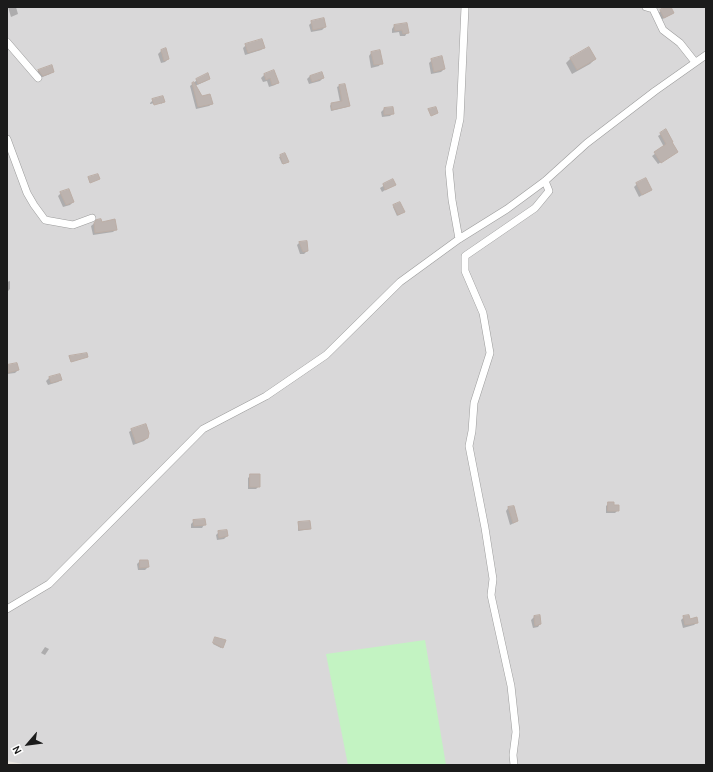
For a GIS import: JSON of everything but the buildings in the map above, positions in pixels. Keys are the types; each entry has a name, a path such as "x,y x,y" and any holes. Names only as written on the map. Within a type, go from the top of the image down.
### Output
{"street":[{"path":"459,239 452,200 449,169 460,119 465,7"},
{"path":"646,7 653,9 663,30 680,43 695,62"},
{"path":"7,42 38,78"},
{"path":"7,609 49,584 203,429 266,396 326,355 400,282 459,239 507,209 545,181 587,143 655,91 706,55"},
{"path":"7,139 27,193 34,206 45,220 73,225 92,218"},
{"path":"514,765 513,755 516,732 511,686 491,595 492,580 486,536 469,446 472,431 474,403 490,353 483,313 465,271 465,256 535,208 549,191 545,181"}],"shaded area":[{"path":"7,7 706,7 706,765 28,765 7,761"}],"green space":[{"path":"425,640 446,765 348,765 326,654"}]}
